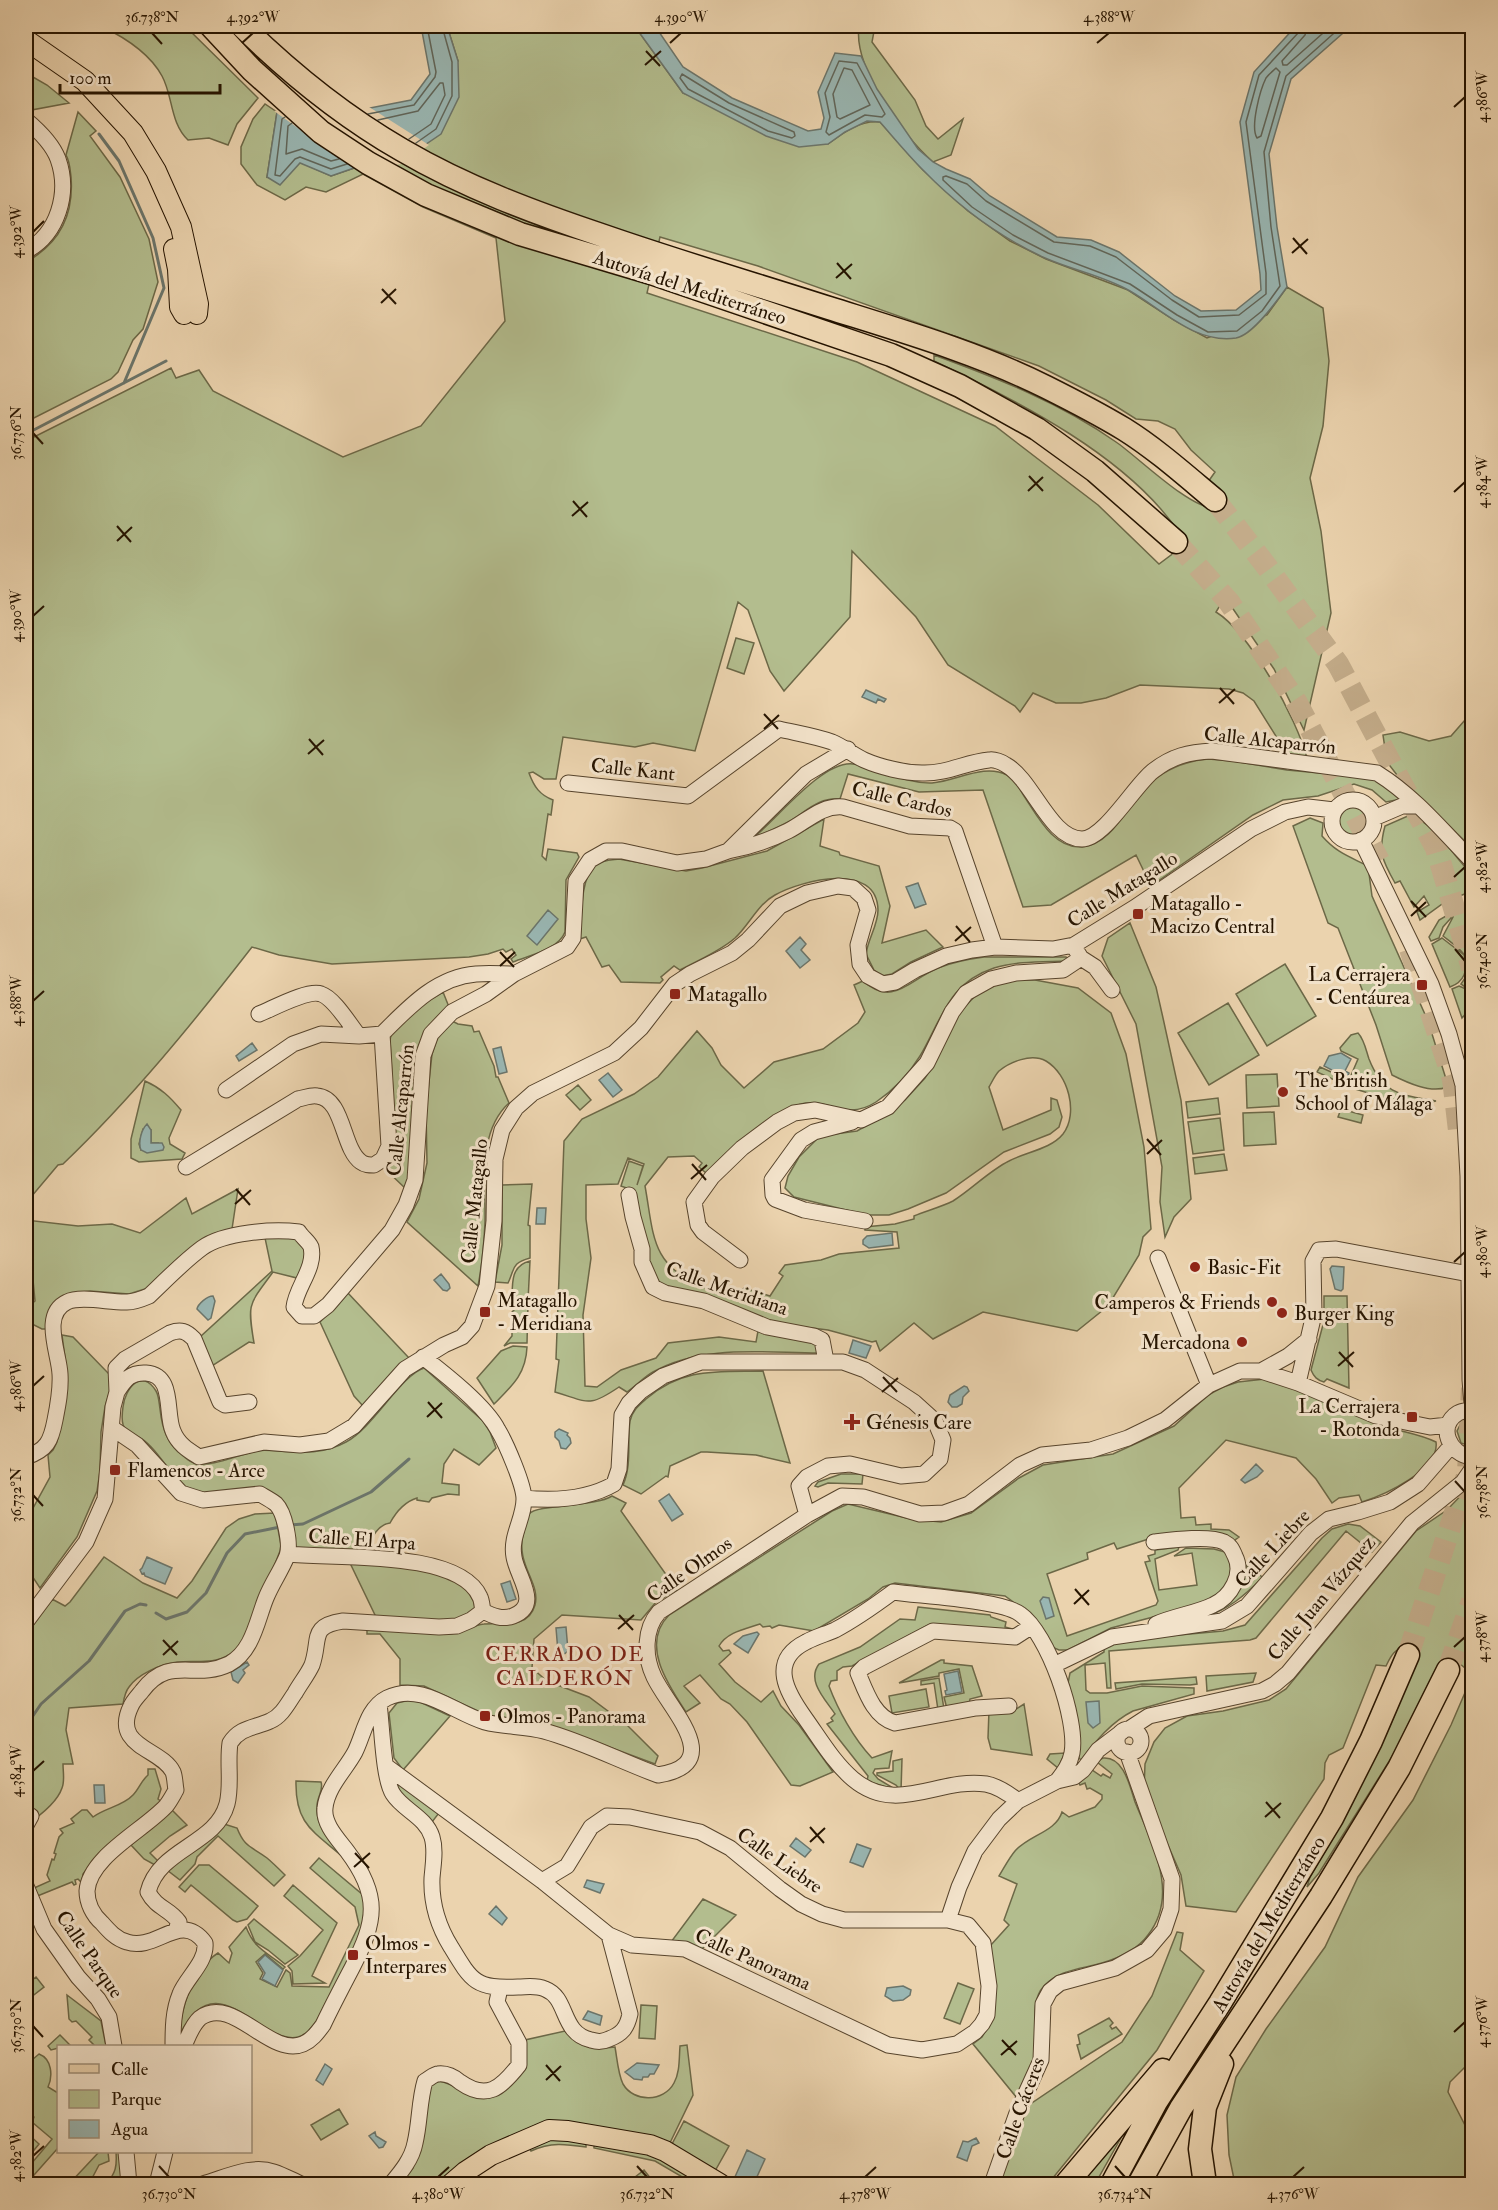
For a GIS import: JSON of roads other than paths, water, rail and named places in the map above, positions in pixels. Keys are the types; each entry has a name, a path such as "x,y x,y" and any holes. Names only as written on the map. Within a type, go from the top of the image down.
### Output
{"highway":[{"path":"194,26 242,72 321,132"},
{"name":"Autovía del Mediterráneo","path":"210,26 252,70 321,132 368,163 426,195 520,234 653,263 885,326 965,353 1045,386 1124,429 1161,455 1215,500"},
{"name":"Autovía del Mediterráneo","path":"242,26 276,59 320,95 400,149 466,182 653,263 891,355 960,386 1037,429 1095,471 1176,542"},
{"path":"256,26 335,93 466,182"},
{"name":"Autovía del Mediterráneo","path":"1112,2184 1156,2102 1220,2003 1332,1818 1371,1741 1408,1655"},
{"name":"Autovía del Mediterráneo","path":"1139,2184 1181,2108 1321,1896 1399,1768 1448,1670"},
{"path":"1066,2184 1220,2003"},
{"path":"1205,2184 1200,2149 1204,2107 1243,2015"}],"main road":[{"path":"26,40 85,81 133,133 150,161 186,242 198,303 190,314 180,307 178,269 173,243 146,176 99,112 72,86 26,54"},
{"path":"451,2184 491,2155 549,2130 568,2131 650,2145 665,2151 720,2184"}],"street":[{"path":"26,120 41,132 57,157 63,183 57,219 38,245 26,251"},
{"name":"Calle Kant","path":"568,783 688,796 779,729 830,741 848,749"},
{"name":"Calle Alcaparrón","path":"26,1457 35,1454 51,1439 60,1394 60,1375 53,1322 58,1308 68,1301 78,1299 128,1302 138,1300 149,1296 203,1247 223,1238 279,1230 299,1232 310,1245 312,1263 295,1297 294,1308 302,1316 314,1316 328,1305 392,1230 411,1194 415,1180 423,1056 430,1034 452,1012 486,994 514,974 567,947 573,938 576,881 590,860 606,851 622,851 677,863 706,859 728,851 806,774 848,749 863,760 920,774 944,772 990,759 1004,764 1020,774 1044,811 1059,828 1073,838 1083,839 1092,837 1110,820 1140,783 1154,770 1190,752 1212,751 1377,774 1398,786 1419,806"},
{"path":"1357,800 1368,806 1374,818 1371,831 1361,840 1349,842 1338,837 1331,821 1334,810 1344,801 1357,800"},
{"name":"Calle Cardos","path":"728,851 754,846 834,806 910,826 950,828 955,831 995,946"},
{"path":"1374,818 1402,806 1419,806 1473,861"},
{"name":"Calle Matagallo","path":"117,1392 128,1377 139,1373 150,1373 158,1377 166,1389 172,1430 184,1448 199,1457 212,1456 264,1442 300,1445 329,1441 354,1426 399,1376 423,1357 462,1337 472,1326 487,1286 494,1221 495,1159 502,1130 516,1108 542,1088 614,1053 641,1028 675,984 732,953 748,940 780,906 807,893 838,886 853,888 864,898 868,910 858,945 860,964 868,976 883,984 895,982 946,956 995,946 1077,951 1134,908 1251,829 1285,812 1308,807 1334,810"},
{"path":"1361,840 1431,984 1449,1034 1463,1085 1468,1176 1473,1404"},
{"path":"865,1221 804,1210 775,1199 772,1180 801,1140 814,1132 861,1120 888,1107 927,1063 952,1012 966,993 991,979 1016,973 1063,970 1077,951 1095,967 1112,990"},
{"path":"226,1090 293,1044 321,1034 358,1036 382,1034 424,994 443,983 473,974 514,974"},
{"path":"259,1014 312,993 322,994 332,1001 358,1036"},
{"path":"186,1167 298,1099 318,1095 327,1099 335,1109 355,1157 363,1164 374,1165 383,1159 388,1146 382,1034"},
{"path":"740,1260 698,1225 694,1203 712,1177 742,1148 777,1122 794,1113 814,1110 861,1120"},
{"name":"Calle Meridiana","path":"629,1195 642,1249 642,1262 653,1287 665,1293 704,1301 767,1327 814,1336 822,1341 826,1361"},
{"path":"1298,1383 1314,1314 1313,1261 1319,1250 1336,1249 1469,1274"},
{"path":"1158,1258 1209,1385"},
{"path":"26,1622 86,1542 105,1498 117,1392 116,1368 125,1359 178,1330 187,1331 195,1339 220,1402 225,1405 249,1402"},
{"path":"1261,1371 1288,1356 1309,1339"},
{"path":"176,1930 179,1922 174,1915 155,1904 148,1893 150,1883 171,1858 204,1836 219,1821 227,1804 230,1743 248,1728 272,1721 282,1712 311,1666 318,1633 323,1627 329,1623 343,1622 457,1626 483,1611 494,1617 508,1618 521,1613 527,1604 527,1592 514,1557 513,1540 524,1498 498,1429 486,1413 423,1357"},
{"path":"524,1498 561,1500 601,1491 614,1484 619,1469 622,1415 629,1403 641,1391 663,1376 701,1362 843,1362 865,1370 914,1402 935,1421 943,1440 940,1459 924,1474 901,1476 850,1464 828,1466 807,1477 799,1486 807,1515"},
{"name":"Calle Olmos","path":"379,1704 388,1697 415,1693 431,1697 485,1722 541,1730 573,1740 658,1775 673,1773 685,1766 692,1751 691,1738 653,1676 647,1654 651,1621 659,1612 807,1515 842,1496 863,1497 920,1514 944,1513 969,1504 1020,1465 1042,1455 1091,1450 1128,1438 1165,1420 1209,1385 1240,1371 1261,1371 1298,1383 1376,1416 1430,1427 1448,1425"},
{"path":"1473,1409 1458,1413 1448,1425 1447,1436 1451,1446 1460,1454 1473,1457"},
{"path":"112,1428 137,1445 181,1493 203,1500 260,1494 275,1503 281,1512 287,1530 288,1551 266,1597 255,1633 236,1659 208,1671 179,1670 161,1673 151,1679 131,1706 127,1728 132,1738 139,1746 166,1763 173,1772 176,1790 166,1805 102,1861 88,1881 87,1898 96,1917 117,1938 129,1943 146,1943 176,1930 190,1930 198,1934 205,1943 206,1949 180,1993 174,2014 172,2045"},
{"name":"Calle Liebre","path":"1054,1665 1112,1637 1222,1621 1247,1606 1311,1533 1329,1519 1390,1502 1418,1484 1451,1446"},
{"name":"Calle Juan Vázquez","path":"1126,1730 1149,1716 1262,1691 1275,1684 1288,1673 1412,1523 1462,1482 1473,1469"},
{"path":"1138,1632 1174,1616 1214,1605 1228,1594 1237,1579 1239,1565 1231,1546 1223,1541 1181,1539 1154,1542"},
{"name":"Calle El Arpa","path":"288,1551 411,1561 439,1568 460,1577 471,1586 480,1597 483,1611"},
{"path":"1018,1800 1000,1788 986,1784 970,1783 900,1797 869,1789 854,1780 841,1767 790,1696 784,1675 789,1656 797,1647 856,1618 893,1592 1002,1606 1020,1613 1032,1626 1054,1665 1062,1686 1071,1724 1072,1751 1068,1768 1058,1781"},
{"path":"1009,1706 976,1708 895,1724 885,1720 870,1701 858,1673 864,1667 933,1630 1015,1637 1032,1626"},
{"path":"379,1704 386,1766 392,1792 425,1824 432,1837 434,1853 432,1900 443,1933 468,1975 480,1985 500,1988 535,1986 546,1989 553,1994 567,2022 580,2038 601,2042 620,2035 628,2025 630,2014 609,1935"},
{"path":"184,2045 200,2019 215,2012 230,2015 285,2045 301,2045 314,2037 323,2025 365,1943 372,1920 370,1896 360,1868 330,1828 325,1809 331,1791 356,1750 365,1725 379,1704"},
{"name":"Calle Juan Vázquez","path":"1133,1748 1155,1724 1177,1709"},
{"path":"948,1920 975,1851 999,1819 1018,1800 1074,1776 1098,1750 1126,1730"},
{"path":"1126,1730 1118,1740 1133,1748"},
{"path":"1092,1757 1107,1750 1133,1748"},
{"name":"Calle Cáceres","path":"992,2184 1017,2113 1041,2060 1043,2004 1050,1991 1060,1983 1115,1968 1147,1950 1164,1930 1171,1909 1172,1879 1139,1786 1133,1748"},
{"name":"Calle Panorama","path":"386,1766 542,1881 609,1935 632,1945 685,1948 888,2045 922,2050 957,2043 975,2032 987,2015 989,1986 983,1943 968,1925 948,1920"},
{"name":"Calle Liebre","path":"542,1881 567,1866 591,1827 607,1816 630,1817 700,1832 730,1848 780,1889 801,1904 822,1914 844,1920 948,1920"},
{"name":"Calle Parque","path":"26,1886 44,1929 78,1977 98,1999 109,2017 114,2045"},
{"path":"391,2184 402,2171 415,2144 425,2081 437,2074 451,2075 474,2090 490,2091 499,2087 519,2065 519,2043 497,2002 500,1988"},
{"path":"126,2153 129,2184"},
{"path":"157,2184 165,2153"},
{"path":"203,2184 243,2171 259,2169 273,2171 301,2184"}],"water":[{"path":"421,26 447,26 458,61 459,97 441,134 401,161 354,168 331,176 300,163 280,185 267,177 277,112 318,103 370,108 411,100 430,74"},
{"path":"631,26 655,26 683,67 732,98 808,131 821,129 824,118 818,92 835,53 861,56 877,89 918,149 933,162 970,179 990,196 1057,237 1091,240 1119,252 1175,296 1201,311 1236,310 1261,290 1240,122 1254,72 1296,26 1351,26 1291,79 1269,154 1277,227 1287,287 1250,331 1236,338 1221,338 1193,331 1130,291 1099,277 1045,258 995,230 936,183 880,122 867,121 828,144 799,147 766,136 683,93 639,32"},
{"path":"866,690 886,699 884,702 878,699 876,703 862,697"},
{"path":"918,883 926,904 915,908 906,887"},
{"path":"548,910 558,919 537,945 527,936"},
{"path":"800,937 806,944 801,950 810,960 800,968 786,951"},
{"path":"252,1043 257,1050 239,1061 236,1056"},
{"path":"501,1047 507,1072 499,1074 493,1049"},
{"path":"1341,1053 1351,1059 1345,1071 1349,1073 1347,1078 1324,1066 1329,1056"},
{"path":"608,1073 622,1090 613,1097 599,1080"},
{"path":"147,1124 151,1130 151,1143 162,1143 163,1150 147,1153 141,1150 141,1137"},
{"path":"537,1208 546,1208 545,1224 536,1224"},
{"path":"892,1233 893,1245 869,1248 863,1244 867,1236"},
{"path":"1332,1266 1344,1267 1341,1291 1335,1289 1330,1269"},
{"path":"441,1274 449,1284 450,1288 447,1291 443,1290 434,1280"},
{"path":"213,1296 215,1301 211,1318 208,1320 197,1309 203,1301"},
{"path":"853,1340 871,1346 866,1358 849,1353"},
{"path":"964,1386 969,1391 963,1397 962,1404 952,1407 948,1402 950,1395"},
{"path":"559,1429 568,1433 570,1438 571,1443 566,1449 561,1448 555,1437 555,1432"},
{"path":"1256,1464 1263,1471 1245,1483 1241,1480"},
{"path":"669,1494 683,1514 672,1521 659,1501"},
{"path":"147,1557 172,1568 165,1584 142,1574 140,1570"},
{"path":"510,1581 516,1599 507,1602 501,1584"},
{"path":"1043,1597 1049,1598 1054,1616 1046,1619 1040,1601"},
{"path":"566,1627 568,1651 562,1656 558,1652 556,1628"},
{"path":"757,1632 759,1634 748,1653 734,1644 743,1636"},
{"path":"247,1662 249,1665 243,1670 245,1673 238,1683 233,1680 231,1672"},
{"path":"958,1671 962,1692 946,1695 944,1674"},
{"path":"1099,1701 1100,1723 1093,1728 1088,1723 1086,1702"},
{"path":"94,1785 104,1785 105,1803 95,1803"},
{"path":"796,1838 811,1850 805,1857 790,1846"},
{"path":"857,1844 871,1849 863,1867 850,1862"},
{"path":"587,1880 604,1884 600,1893 584,1887"},
{"path":"496,1906 507,1918 502,1925 489,1914"},
{"path":"265,1955 283,1970 275,1986 262,1979 265,1973 258,1962"},
{"path":"903,1986 911,1990 910,1995 903,2000 893,2001 885,1996 887,1988"},
{"path":"588,2011 602,2016 600,2025 583,2019"},
{"path":"637,2063 659,2065 654,2074 643,2077 642,2080 634,2079 625,2072"},
{"path":"325,2064 332,2069 323,2085 316,2080"},
{"path":"375,2132 376,2136 386,2142 383,2147 379,2148 369,2136"},
{"path":"976,2138 979,2143 972,2146 967,2161 957,2157 963,2141 968,2142"},
{"path":"747,2150 765,2159 756,2179 762,2182 761,2184 746,2184 734,2179"}],"waterway":[{"path":"99,134 119,161 153,238 164,288 124,383"},
{"path":"26,434 166,361"},
{"path":"290,1525 303,1524 371,1492 409,1459"},
{"path":"156,1613 166,1619 187,1612 206,1593 227,1553 245,1534 280,1527"},
{"path":"26,1726 41,1704 89,1661 125,1611 140,1604 146,1605"}],"tunnel":[{"path":"1215,500 1338,664 1436,848 1472,968"},
{"path":"1176,542 1229,602 1297,703 1379,861"},
{"path":"1410,949 1453,1079 1460,1139"},
{"path":"1408,1655 1468,1473 1472,1388"},
{"path":"1448,1670 1472,1601"}],"place":[{"name":"Matagallo - Macizo Central","path":"1138,914"},
{"name":"La Cerrajera - Centáurea","path":"1422,985"},
{"name":"Matagallo","path":"675,994"},
{"name":"The British School of Málaga","path":"1283,1092"},
{"name":"Basic-Fit","path":"1195,1267"},
{"name":"Camperos & Friends","path":"1272,1302"},
{"name":"Matagallo - Meridiana","path":"485,1312"},
{"name":"Burger King","path":"1282,1313"},
{"name":"Mercadona","path":"1242,1342"},
{"name":"La Cerrajera - Rotonda","path":"1412,1417"},
{"name":"Génesis Care","path":"852,1422"},
{"name":"Flamencos - Arce","path":"115,1470"},
{"name":"Olmos - Panorama","path":"485,1716"},
{"name":"Olmos - Interpares","path":"353,1955"}],"district":[{"name":"CERRADO DE CALDERÓN","path":"565,1666"}]}
